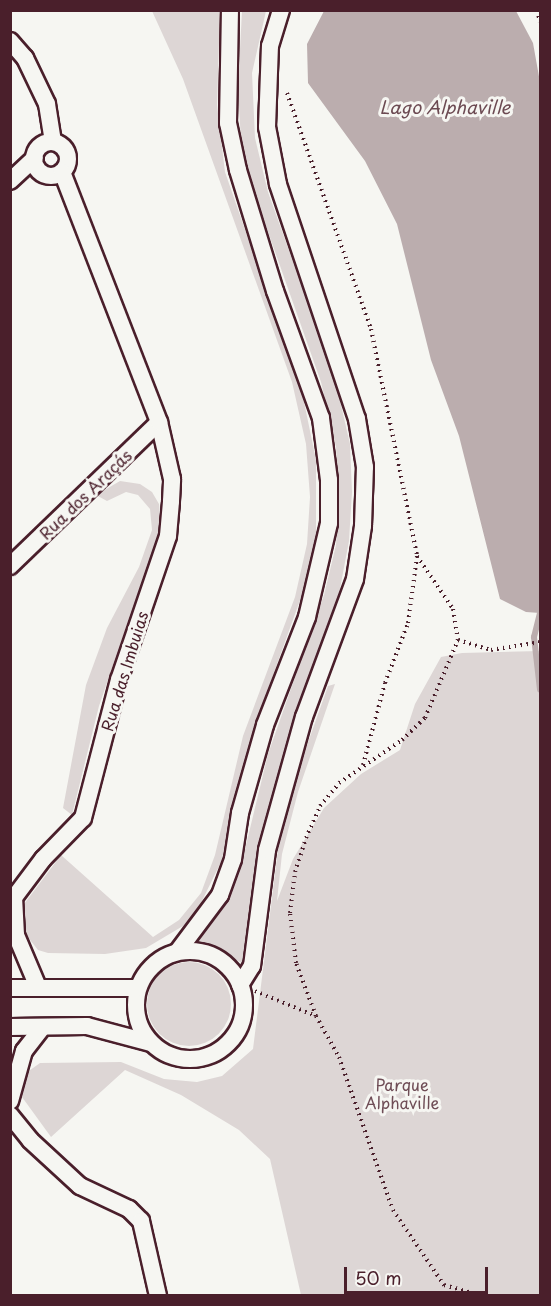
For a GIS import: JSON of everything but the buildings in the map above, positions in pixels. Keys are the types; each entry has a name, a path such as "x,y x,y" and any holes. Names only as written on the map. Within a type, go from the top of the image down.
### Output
{"street":[{"path":"152,1043 136,1016 137,988 153,964 178,951 220,895 233,859 240,813 265,725 307,617 329,523 329,480 321,417 275,291 238,170 228,123 230,10"},
{"path":"240,985 252,966 267,850 304,717 355,579 363,526 365,467 357,419 278,184 267,127 270,46 281,10"},
{"path":"10,40 25,58 47,104 53,142 68,154 62,172 44,174 34,158"},
{"path":"10,182 34,158 41,146 53,142"},
{"name":"Rua das Imbuias","path":"38,987 16,935 12,900 43,859 83,818 119,680 168,536 171,479 159,422 62,172"},
{"name":"Rua dos Araçás","path":"10,566 159,422"},
{"path":"10,1027 87,1026 152,1043 180,1058 197,1059 219,1051 241,1024 244,1001 240,985 231,970 215,957 197,951 178,951"},
{"path":"10,988 137,988"},
{"path":"10,1101 24,1051 42,1028"},
{"path":"10,1115 30,1140 80,1186 129,1209 141,1221 158,1296"}],"path":[{"path":"537,10 540,22"},
{"path":"286,84 371,329 417,556 408,623 385,682 362,765"},
{"path":"417,556 453,609 458,640 425,718 402,740 344,778 320,806 295,872 290,913 296,963 316,1016 339,1057 393,1210 444,1285 483,1296"},
{"path":"458,640 491,650 540,642"},
{"path":"240,985 316,1016"}],"green space":[{"path":"152,11 220,11 217,105 225,172 303,397 316,460 316,533 303,592 255,725 221,862 197,911 183,926 146,948 105,954 48,953 38,950 23,931 21,908 61,855 153,937 179,920 201,893 215,855 243,736 295,597 307,544 310,497 306,444 292,382 183,79"},
{"path":"242,11 266,11 252,73 255,138 268,192 335,379 350,444 352,492 349,541 339,594 295,712 259,844 242,963 196,940 227,901 239,874 268,754 324,595 336,545 339,495 336,447 321,382 255,195 241,142 238,87"},
{"path":"120,481 140,484 152,492 159,504 161,526 99,706 72,815 63,808 86,685 107,628 139,567 152,530 150,509 138,495 126,492 107,501 96,495"},
{"name":"Parque Alphaville","path":"540,651 540,1295 301,1295 270,1159 239,1130 181,1095 125,1070 51,1137 22,1097 26,1073 40,1063 121,1062 164,1079 197,1082 222,1076 253,1049 278,850 295,779 328,686 335,684 298,792 282,854 277,901 293,859 324,808 361,774 400,750 415,704 441,657 462,653"},
{"path":"189,962 205,965 219,974 228,988 231,1004 228,1020 219,1034 205,1043 189,1046 173,1043 159,1034 150,1020 147,1004 150,988 159,974 173,965"}],"water":[{"name":"Lago Alphaville","path":"324,11 516,11 533,43 540,82 540,613 526,612 500,599 459,436 431,360 397,224 365,161 308,83 307,44"}],"waterway":[{"path":"540,613 534,637 540,690"}]}
